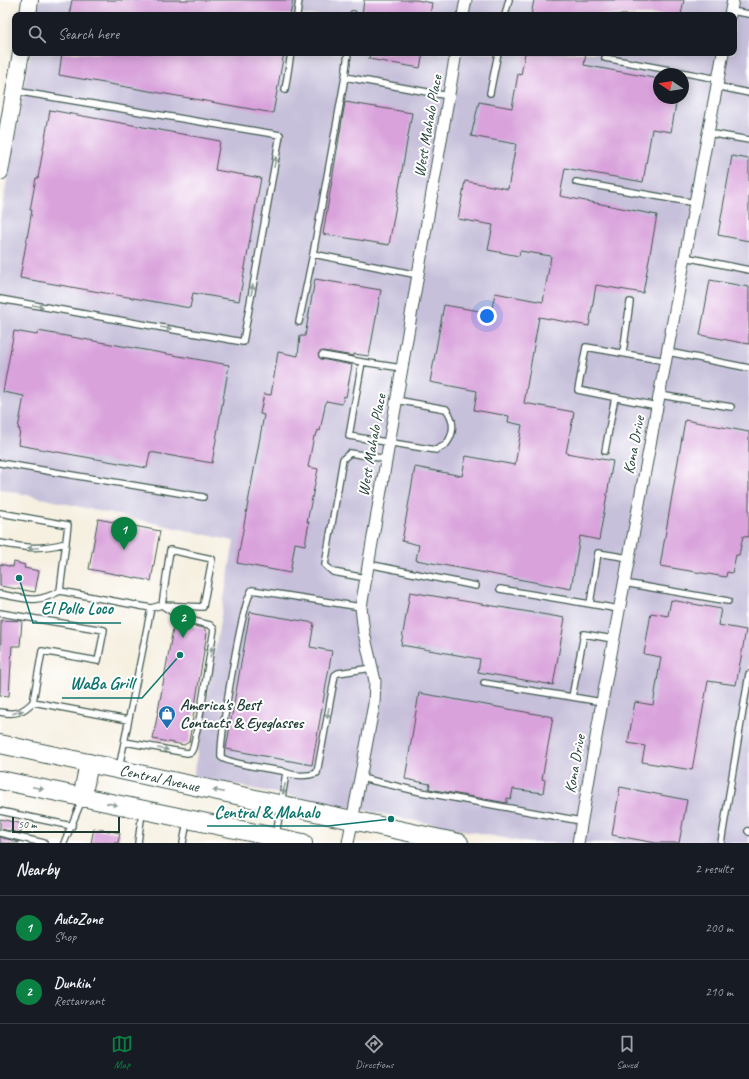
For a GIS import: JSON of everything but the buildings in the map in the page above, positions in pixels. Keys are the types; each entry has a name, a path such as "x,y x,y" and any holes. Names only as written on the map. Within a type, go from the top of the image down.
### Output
{"main road":[{"path":"28,12 30,0"},
{"path":"0,172 20,56"},
{"name":"Central Avenue","path":"0,744 459,843"},
{"path":"82,798 89,763"},
{"path":"0,780 187,819 275,840 303,843"}],"street":[{"path":"464,12 466,0"},
{"name":"West Mahalo Place","path":"348,843 374,704 375,680 364,634 361,607 456,56"},
{"name":"Kona Drive","path":"578,843 602,702 658,406 722,56"}],"lane":[{"path":"297,12 299,0"},
{"path":"506,12 508,0"},
{"path":"731,9 749,14"},
{"path":"285,90 291,56"},
{"path":"299,322 313,254 348,56"},
{"path":"490,92 497,56"},
{"path":"605,58 717,83 749,93"},
{"path":"345,77 449,96"},
{"path":"0,299 243,342 280,135 14,90"},
{"path":"708,133 749,140"},
{"path":"576,182 695,203"},
{"path":"313,254 418,275"},
{"path":"685,257 749,270"},
{"path":"622,353 630,302"},
{"path":"658,406 578,390 586,347 622,353 667,357 749,368"},
{"path":"322,355 402,368"},
{"path":"362,362 349,436 436,450 447,444 453,428 452,417 446,409 396,400"},
{"path":"660,395 731,406"},
{"path":"605,451 615,397"},
{"path":"366,578 333,572 325,564 343,459 350,453 386,459"},
{"path":"0,463 202,497"},
{"path":"0,513 68,525 60,591"},
{"path":"0,543 27,549 47,548 66,543"},
{"path":"0,594 33,600 47,598 60,591 151,608 162,606 203,607 212,559 170,550 162,606"},
{"path":"590,604 598,553 629,558"},
{"path":"368,564 476,586"},
{"path":"624,583 728,601"},
{"path":"500,589 619,609"},
{"path":"361,607 252,590 249,594 227,705 221,757 241,764 286,773 310,775 317,773 335,675 338,673 372,668"},
{"path":"125,742 187,753 191,752 193,748 214,629 210,625 181,618 162,606"},
{"path":"119,770 151,608"},
{"path":"0,613 104,630 98,661 42,651 32,702 20,713 13,714 0,712"},
{"path":"572,696 584,634 614,639"},
{"path":"721,843 749,674"},
{"path":"484,683 602,702"},
{"path":"32,702 128,720"},
{"path":"275,840 286,773"},
{"path":"361,778 437,795 581,821"},
{"path":"64,843 82,798"},
{"path":"138,843 142,810"},
{"path":"0,812 72,826"},
{"path":"182,843 187,819"},
{"path":"0,833 44,843"}],"shaded area":[{"path":"39,0 749,0 749,843 529,843 193,777 234,541 0,489 0,219 29,56 737,56 737,12 37,12"}],"place":[{"name":"AutoZone","path":"124,550"},
{"name":"El Pollo Loco","path":"19,578"},
{"name":"Dunkin'","path":"183,638"},
{"name":"WaBa Grill","path":"180,655"},
{"name":"America's Best Contacts & Eyeglasses","path":"167,729"},
{"name":"Central & Mahalo","path":"391,819"}]}
